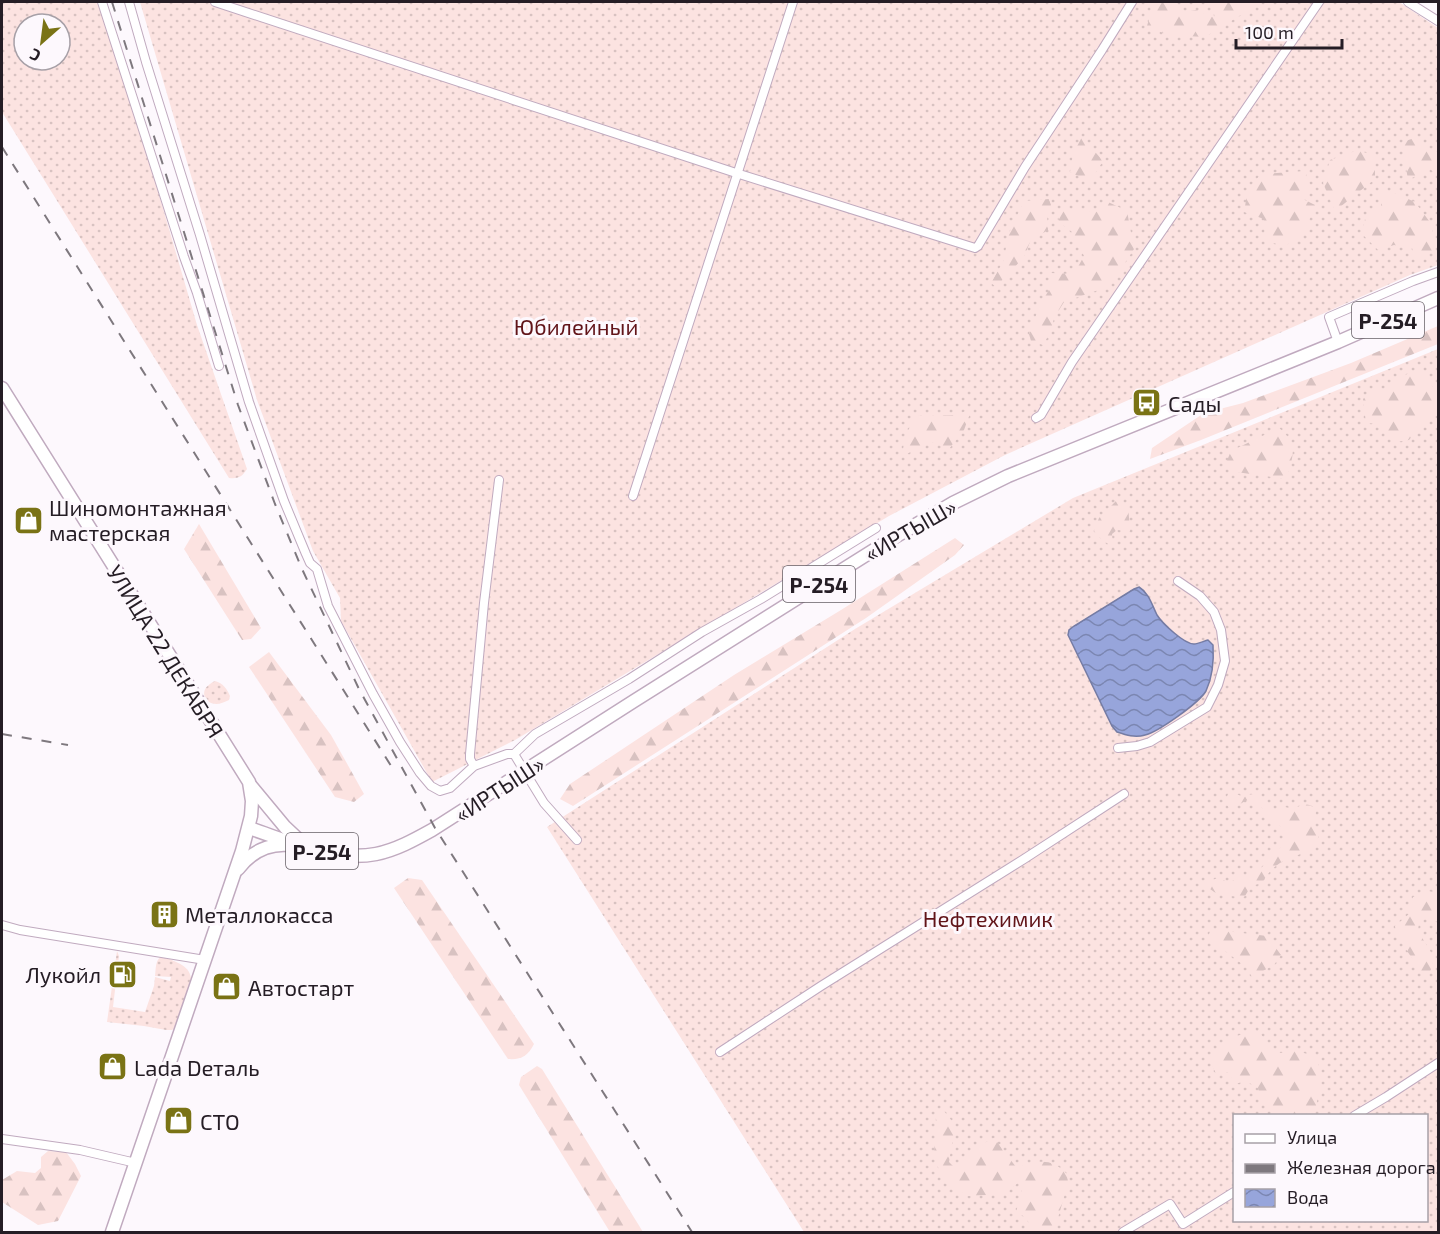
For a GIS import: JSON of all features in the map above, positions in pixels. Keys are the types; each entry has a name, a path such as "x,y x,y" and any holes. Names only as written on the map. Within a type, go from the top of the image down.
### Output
{"main road":[{"name":"«ИРТЫШ»","path":"249,828 334,854 351,856 375,854 398,847 432,830 893,538 953,503 1008,476 1338,342 1438,298"},
{"name":"УЛИЦА 22 ДЕКАБРЯ","path":"2,388 249,782 252,801 249,828 234,875 112,1233"},
{"path":"249,782 285,827 310,848"},
{"path":"234,875 247,859 271,846 287,845 310,848"}],"street":[{"path":"102,2 219,366"},
{"path":"129,2 249,402 284,501 310,563 317,569 328,606 373,694 400,742 431,786 440,791 450,788 474,766 507,754 514,754 535,734 876,528"},
{"path":"215,2 736,173 973,248 977,248 1025,167 1132,2"},
{"path":"633,496 793,2"},
{"path":"1036,418 1041,415 1072,362 1318,2"},
{"path":"1408,2 1438,21"},
{"path":"1338,342 1329,317 1438,272"},
{"path":"474,766 470,754 484,603 499,480"},
{"path":"1118,748 1150,742 1206,707 1218,686 1225,661 1221,630 1214,612 1200,596 1178,580"},
{"path":"514,754 544,803 577,840"},
{"path":"720,1052 829,981 1024,860 1124,794"},
{"path":"2,925 20,930 205,960"},
{"path":"1356,1114 1438,1064"},
{"path":"2,1139 80,1150 136,1162"},
{"path":"1123,1233 1170,1204 1184,1224 1233,1193"}],"green space":[{"path":"2,2 97,2 125,78 197,325 247,469 237,478 229,478 2,112"},
{"name":"Юбилейный","path":"140,2 1399,2 1438,28 1438,265 1410,275 1005,455 889,516 515,740 432,782 341,621 340,598 313,551 257,400"},
{"path":"1150,2 1175,2 1179,13 1196,10 1215,18 1211,2 1262,2 1205,37 1168,35 1147,26 1151,12"},
{"path":"1082,137 1103,161 1090,182 1070,172 1073,154"},
{"path":"1418,137 1428,152 1438,152 1438,176 1430,169 1408,180 1402,142"},
{"path":"1358,150 1375,156 1375,179 1335,211 1323,183 1330,160"},
{"path":"1305,171 1310,185 1303,199 1315,205 1306,228 1285,247 1265,240 1264,219 1244,212 1248,189 1261,174"},
{"path":"1381,191 1392,192 1415,202 1432,225 1434,250 1416,262 1412,248 1394,245 1378,250 1362,234 1365,219 1381,206"},
{"path":"1049,199 1051,205 1047,214 1048,230 1032,237 1024,257 996,287 991,283 1004,260 1008,235 1024,201"},
{"path":"1106,201 1127,211 1134,249 1110,286 1064,302 1054,318 1051,331 1043,345 1031,341 1029,334 1040,305 1049,290 1051,273 1074,274 1084,256 1072,232 1059,222 1058,213 1064,208 1096,212"},
{"path":"1438,326 1438,344 1150,459 1152,448 1204,413 1243,403 1351,363"},
{"name":"Нефтехимик","path":"1438,349 1438,1232 804,1232 547,827 855,629 1073,498"},
{"path":"1420,371 1438,393 1438,415 1426,419 1409,440 1396,442 1380,424 1366,423 1363,399 1372,390 1385,389 1407,374"},
{"path":"972,408 964,430 949,449 929,441 902,457 905,435 917,416 957,415"},
{"path":"1279,428 1290,440 1293,451 1287,479 1236,472 1226,463 1231,451"},
{"path":"1117,500 1128,505 1130,531 1117,530 1112,534 1113,547 1094,531 1099,518"},
{"path":"199,524 261,628 251,639 242,640 184,549"},
{"path":"955,538 964,545 955,555 866,618 573,806 560,799 570,784 734,675"},
{"path":"269,652 331,735 364,794 354,802 335,797 249,667"},
{"path":"215,681 226,689 230,696 229,700 218,704 207,701 204,691 209,684"},
{"path":"1231,792 1244,797 1254,794 1274,810 1285,807 1293,809 1306,804 1316,811 1313,823 1318,838 1312,848 1277,865 1262,883 1251,886 1242,898 1211,890 1203,881 1217,878 1229,882 1259,870 1283,845 1286,834 1260,806 1251,800 1232,809 1229,808 1225,801"},
{"path":"408,878 422,880 534,1044 524,1056 508,1059 394,888"},
{"path":"1428,891 1438,893 1438,922 1427,918 1419,922 1418,931 1432,954 1433,963 1430,972 1421,972 1396,934 1395,926 1409,914 1413,897"},
{"path":"1210,931 1267,936 1281,955 1274,965 1252,977 1246,967 1208,938"},
{"path":"117,951 119,956 113,1007 145,1012 155,977 170,981 171,977 155,976 156,964 160,957 163,956 187,969 191,978 175,1028 166,1030 107,1022"},
{"path":"1257,1030 1275,1051 1281,1053 1290,1050 1298,1051 1313,1056 1317,1061 1320,1074 1316,1108 1306,1114 1280,1114 1261,1100 1258,1088 1246,1081 1235,1084 1228,1072 1215,1072 1211,1062 1213,1052 1233,1037"},
{"path":"537,1066 542,1069 643,1232 610,1232 519,1085 521,1077"},
{"path":"944,1111 955,1125 949,1162 955,1168 976,1147 994,1138 1016,1167 1043,1162 1061,1168 1067,1174 1068,1183 1054,1232 1035,1232 1025,1217 1016,1212 1022,1191 1019,1182 1005,1194 968,1196 943,1182 934,1155 936,1116"},
{"path":"48,1151 66,1152 81,1176 58,1221 38,1225 2,1202 2,1180 17,1171 35,1173 41,1168 41,1157"}],"water":[{"path":"1139,587 1148,596 1157,615 1168,628 1190,643 1196,644 1208,640 1213,645 1213,657 1210,680 1202,696 1159,729 1145,735 1134,736 1117,732 1112,726 1068,635 1069,630 1074,626"}],"railway":[{"path":"112,2 238,405 302,569 359,689 435,828 692,1232"},
{"path":"2,147 393,769"},
{"path":"2,734 68,745"}],"place":[{"name":"Сады","path":"1147,403"},
{"name":"Шиномонтажная мастерская","path":"28,520"},
{"name":"Металлокасса","path":"164,914"},
{"name":"Лукойл","path":"122,974"},
{"name":"Автостарт","path":"227,987"},
{"name":"Lada Dеталь","path":"113,1067"},
{"name":"СТО","path":"179,1121"}]}
